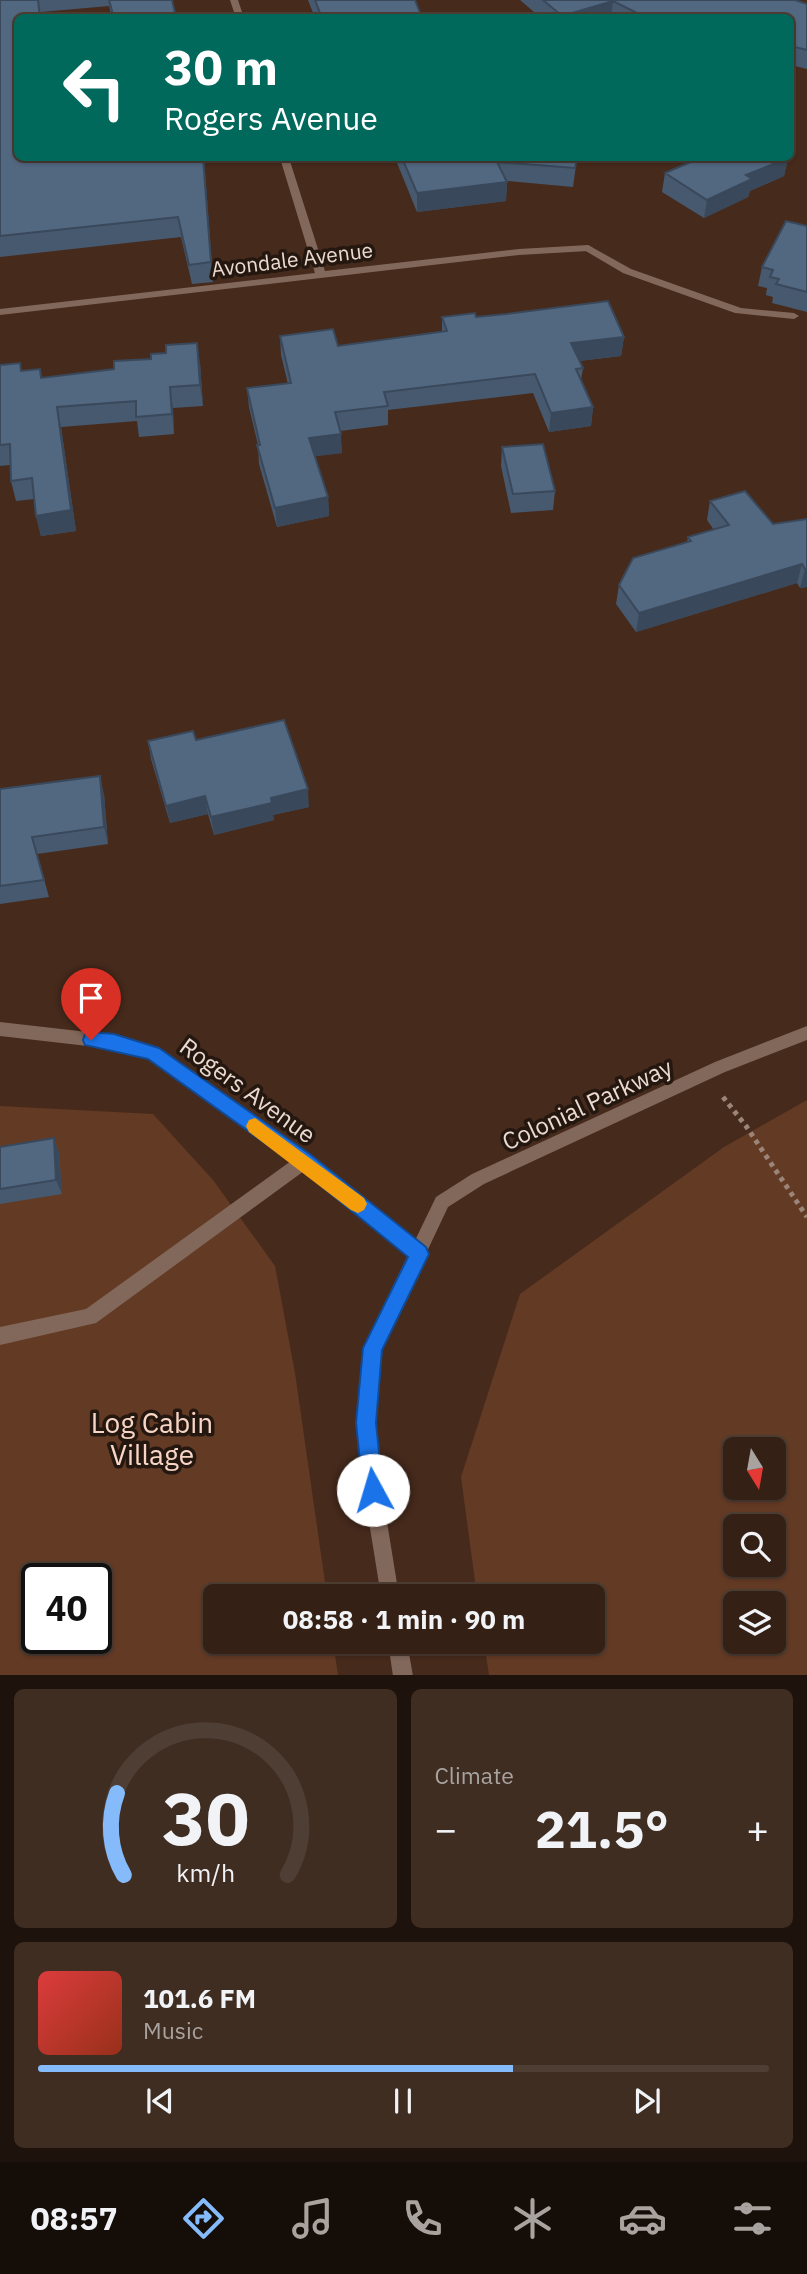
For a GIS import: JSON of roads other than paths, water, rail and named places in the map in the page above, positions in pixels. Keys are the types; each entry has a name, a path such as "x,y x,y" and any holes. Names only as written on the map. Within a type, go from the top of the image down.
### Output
{"street":[{"path":"285,161 321,276"},
{"name":"Avondale Avenue","path":"0,312 519,252 588,248 627,271 739,311 794,316"},
{"name":"Rogers Avenue","path":"0,1029 114,1042 153,1053 304,1161 419,1254"},
{"name":"Colonial Parkway","path":"419,1254 442,1202 478,1179 705,1074 807,1033"},
{"path":"0,1336 90,1317 304,1161"},
{"path":"388,1584 373,1490 366,1423 372,1348 419,1254"},
{"path":"400,1654 404,1675"}],"park label":[{"name":"Log Cabin Village","path":"152,1438"}]}
